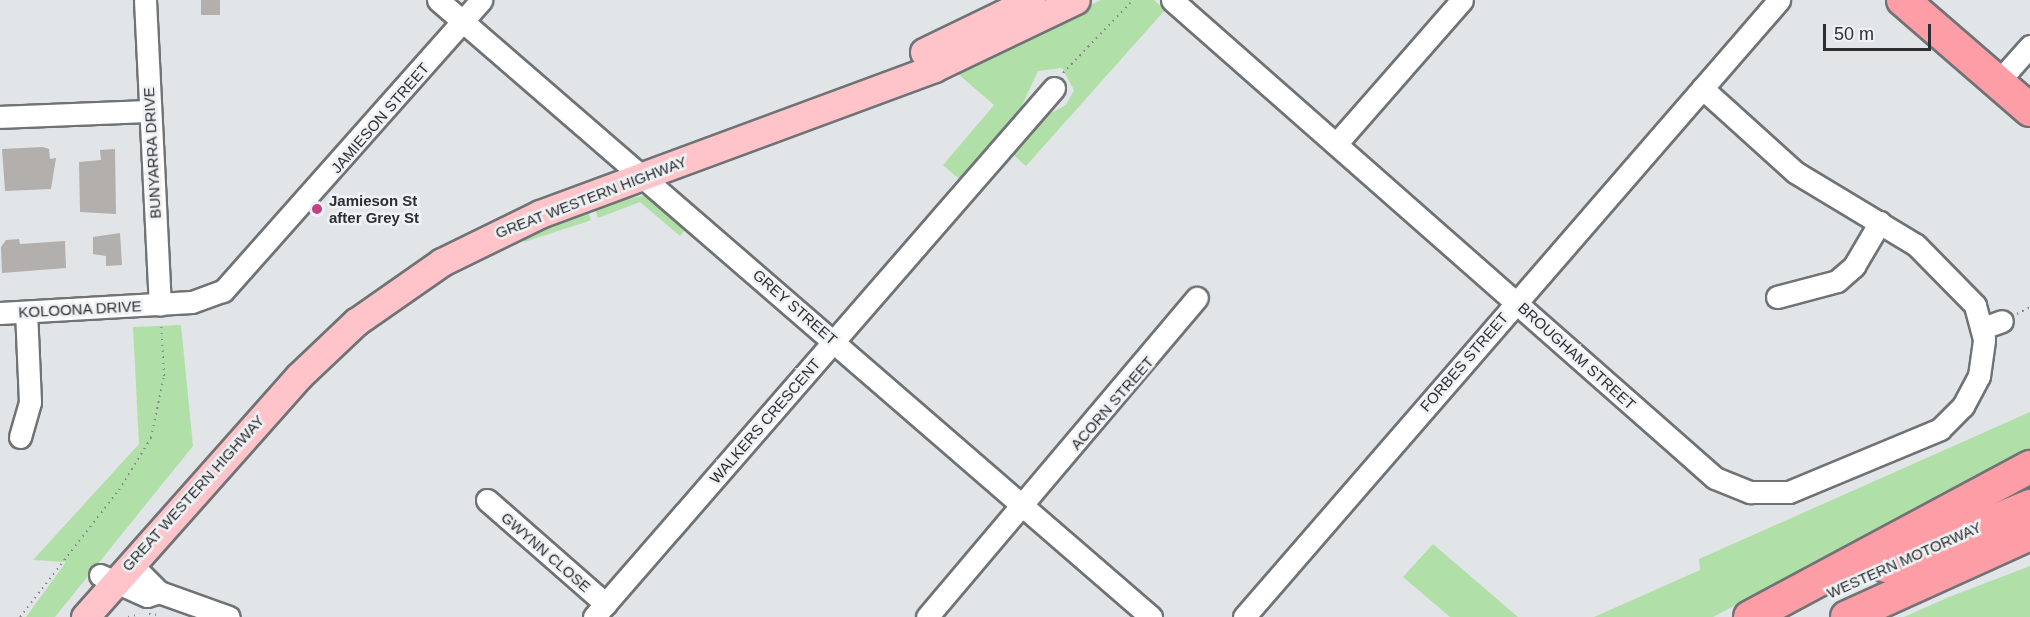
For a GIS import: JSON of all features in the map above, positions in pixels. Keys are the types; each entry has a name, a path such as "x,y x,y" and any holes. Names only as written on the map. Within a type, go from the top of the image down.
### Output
{"highway":[{"path":"1903,0 2030,110"},
{"path":"1750,617 2030,467"},
{"name":"WESTERN MOTORWAY","path":"1780,617 2030,506"},
{"name":"WESTERN MOTORWAY","path":"1846,617 2030,534"},
{"path":"1970,562 2030,546"}],"main road":[{"name":"GREAT WESTERN HIGHWAY","path":"635,170 876,73 1031,0"},
{"name":"GREAT WESTERN HIGHWAY","path":"73,617 114,573 288,365 376,286 482,222 922,73 1076,0"},
{"name":"GREAT WESTERN HIGHWAY","path":"85,617 114,573"}],"street":[{"name":"BUNYARRA DRIVE","path":"144,0 160,305"},
{"name":"GREY STREET","path":"438,0 1151,617"},
{"name":"JAMIESON STREET","path":"160,305 201,300 234,281 481,0"},
{"name":"BROUGHAM STREET","path":"1172,0 1516,301 1694,464 1728,485 1761,493 1804,489 1940,429 1974,386 1993,325 1948,274 1880,222 1789,168 1702,88"},
{"path":"1336,144 1462,0"},
{"name":"FORBES STREET","path":"1244,617 1779,0"},
{"path":"1998,82 2030,46"},
{"name":"WALKERS CRESCENT","path":"600,611 1053,88"},
{"path":"0,117 150,111"},
{"path":"1777,297 1837,281 1854,266 1880,222"},
{"name":"ACORN STREET","path":"927,617 1197,298"},
{"name":"KOLOONA DRIVE","path":"0,313 160,305"},
{"path":"20,437 30,402 26,312"},
{"name":"GWYNN CLOSE","path":"487,500 600,611"},
{"path":"114,573 229,617"}],"path":[{"path":"1053,88 1133,0"},
{"path":"20,617 119,490 151,438 164,376 160,305"},
{"path":"128,617 158,615"}],"green space":[{"path":"1101,0 1154,0 1165,10 1026,166 1010,152 1038,120 1066,105 1074,90 1062,68 1038,71 1020,110 959,179 943,165 994,105 957,73"},
{"path":"647,195 687,227 680,236 640,202 598,218 594,206"},
{"path":"587,208 591,220 524,242 520,230"},
{"path":"181,325 193,446 55,617 26,617 66,562 33,560 139,444 133,327"},
{"path":"2030,412 2030,452 1713,617 1594,617 1700,570 1699,559"},
{"path":"1433,544 1518,617 1450,617 1403,577"},
{"path":"2030,566 2030,617 1904,617 1949,597"}],"building":[{"path":"201,0 220,0 220,15 201,15"},
{"path":"43,147 49,149 50,159 56,158 51,189 5,191 2,149"},
{"path":"115,149 116,214 80,212 79,162 101,160 100,150"},
{"path":"120,233 122,265 106,266 106,256 93,254 93,237"},
{"path":"19,239 20,244 65,241 66,268 2,273 1,247 6,240"}],"place":[{"name":"Jamieson St after Grey St","path":"317,209"}]}
